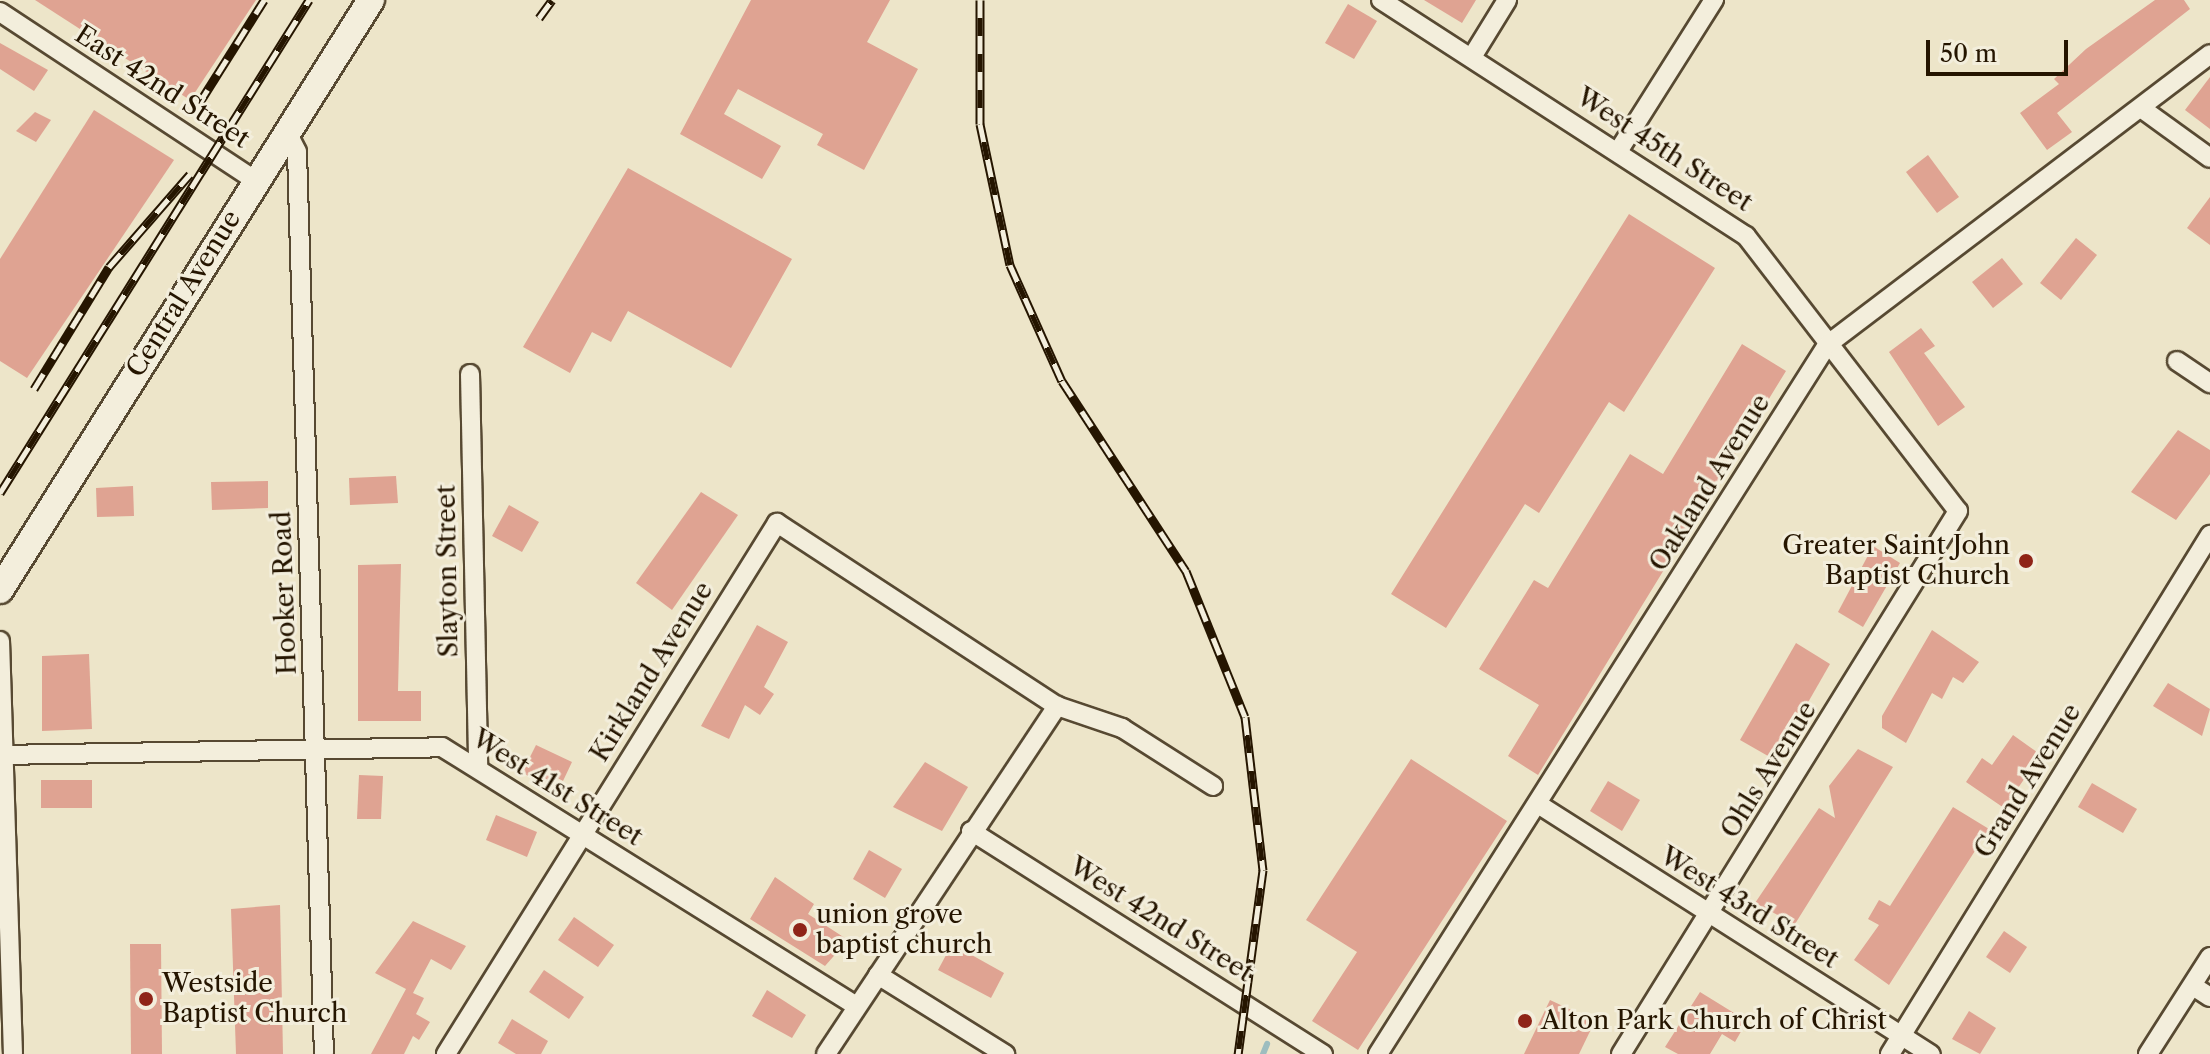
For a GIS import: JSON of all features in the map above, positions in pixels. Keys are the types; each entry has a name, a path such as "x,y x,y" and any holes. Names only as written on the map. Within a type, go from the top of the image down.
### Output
{"street":[{"name":"Central Avenue","path":"0,590 371,0"},
{"name":"West 45th Street","path":"1381,0 1619,150 1746,236 1958,511"},
{"path":"1472,57 1507,0"},
{"path":"1619,150 1714,0"},
{"name":"East 42nd Street","path":"0,12 255,180"},
{"name":"Oakland Avenue","path":"1378,1054 1541,806 1827,345 2210,54"},
{"path":"2141,108 2210,158"},
{"name":"Hooker Road","path":"287,132 297,152 324,1054"},
{"path":"2177,361 2210,383"},
{"name":"Slayton Street","path":"470,374 478,766"},
{"name":"Ohls Avenue","path":"1621,1054 1711,915 1958,511"},
{"name":"Kirkland Avenue","path":"446,1054 580,834 777,523 1057,706"},
{"name":"Grand Avenue","path":"1890,1054 2210,535"},
{"path":"0,641 1,755 13,1054"},
{"path":"826,1054 971,831 1057,706 1122,728 1213,786"},
{"name":"West 41st Street","path":"1,755 442,747 478,766 580,834 856,1006"},
{"name":"West 43rd Street","path":"1541,806 1931,1054"},
{"name":"West 42nd Street","path":"971,831 1323,1054"},
{"path":"2148,1054 2210,957"},
{"path":"878,975 1005,1054"},
{"path":"2193,986 2210,997"}],"building":[{"path":"35,0 256,0 190,100"},
{"path":"751,0 890,0 867,42 918,69 864,170 817,145 823,134 738,89 724,114 781,146 762,179 680,134"},
{"path":"1424,0 1476,0 1462,23"},
{"path":"2155,0 2184,0 2190,9 2057,113 2072,132 2047,150 2020,113 2059,84 2054,79 2086,49"},
{"path":"1348,4 1377,21 1354,59 1325,43"},
{"path":"0,43 48,70 34,91 0,69"},
{"path":"2210,77 2210,129 2185,110"},
{"path":"94,110 174,160 27,378 0,361 0,259"},
{"path":"35,112 51,120 36,142 16,131"},
{"path":"1928,155 1959,197 1937,213 1906,172"},
{"path":"628,168 792,259 731,368 628,311 611,342 592,332 570,373 523,347"},
{"path":"2210,197 2210,245 2187,228"},
{"path":"1629,214 1715,268 1624,412 1609,402 1539,513 1525,504 1446,628 1391,594"},
{"path":"2076,238 2097,255 2061,300 2040,283"},
{"path":"2002,258 2023,284 1993,308 1972,282"},
{"path":"1921,328 1935,346 1924,353 1965,407 1938,426 1889,352"},
{"path":"1742,344 1786,371 1538,775 1508,756 1539,705 1479,669 1534,580 1548,588 1630,454 1663,474"},
{"path":"2178,430 2210,450 2210,474 2176,520 2131,492"},
{"path":"396,476 398,503 350,505 349,478"},
{"path":"268,481 268,508 212,510 211,482"},
{"path":"133,486 134,516 97,517 96,488"},
{"path":"701,492 738,515 672,610 636,583"},
{"path":"509,505 539,522 522,552 492,536"},
{"path":"1873,546 1900,563 1863,627 1838,612"},
{"path":"401,564 398,691 421,691 421,721 358,721 358,565"},
{"path":"757,625 788,642 764,687 774,694 760,715 745,705 729,739 701,726"},
{"path":"1932,630 1979,662 1963,683 1953,677 1942,699 1932,693 1906,743 1882,728 1882,716"},
{"path":"1796,643 1830,664 1775,760 1740,740"},
{"path":"89,654 92,729 42,731 42,656"},
{"path":"2168,683 2210,709 2202,736 2153,706"},
{"path":"2013,735 2041,755 2004,808 1966,782 1982,758 1992,765"},
{"path":"536,745 572,762 563,781 552,775 547,785 522,773"},
{"path":"1858,749 1893,767 1795,924 1755,903 1819,808 1835,818 1829,786"},
{"path":"1411,759 1507,821 1358,1050 1312,1021 1357,952 1306,920"},
{"path":"925,762 968,787 942,831 893,807"},
{"path":"359,775 383,776 381,819 357,819"},
{"path":"41,780 92,780 92,808 41,808"},
{"path":"1608,781 1640,800 1622,831 1590,811"},
{"path":"2092,783 2137,809 2123,833 2078,807"},
{"path":"1953,807 1989,829 1889,985 1854,960 1879,925 1868,919 1879,900 1890,906"},
{"path":"496,815 537,832 527,857 486,840"},
{"path":"869,850 902,869 885,898 853,879"},
{"name":"union grove baptist church","path":"775,877 814,904 808,914 848,940 825,966 750,919"},
{"path":"280,905 283,1054 236,1054 231,909"},
{"path":"574,917 614,945 598,967 558,940"},
{"path":"413,921 466,946 451,970 431,959 413,993 424,998 416,1014 430,1022 419,1040 413,1036 404,1054 371,1054 406,989 375,973"},
{"path":"2004,931 2027,947 2010,973 1986,957"},
{"name":"Westside Baptist Church","path":"130,944 161,944 162,1054 131,1054"},
{"path":"952,944 1004,973 991,998 938,970"},
{"path":"544,970 584,997 569,1019 529,992"},
{"path":"767,990 806,1015 792,1038 752,1016"},
{"path":"1700,992 1747,1021 1735,1042 1722,1034 1710,1054 1678,1054 1665,1047"},
{"path":"1550,1000 1595,1021 1579,1054 1524,1054"},
{"path":"1969,1011 1996,1028 1980,1054 1952,1039"},
{"path":"512,1019 548,1041 541,1054 516,1054 498,1043"}],"waterway":[{"path":"1263,1054 1267,1044"}],"railway":[{"path":"198,105 264,0"},
{"path":"0,493 309,0"},
{"path":"539,18 552,0"},
{"path":"980,0 980,124 1010,265 1062,381 1186,571 1245,717 1263,870 1238,1054"},
{"path":"34,389 109,267 190,174"}],"place":[{"name":"Greater Saint John Baptist Church","path":"2026,561"},
{"name":"union grove baptist church","path":"800,930"},
{"name":"Westside Baptist Church","path":"146,999"},
{"name":"Alton Park Church of Christ","path":"1525,1021"}]}
